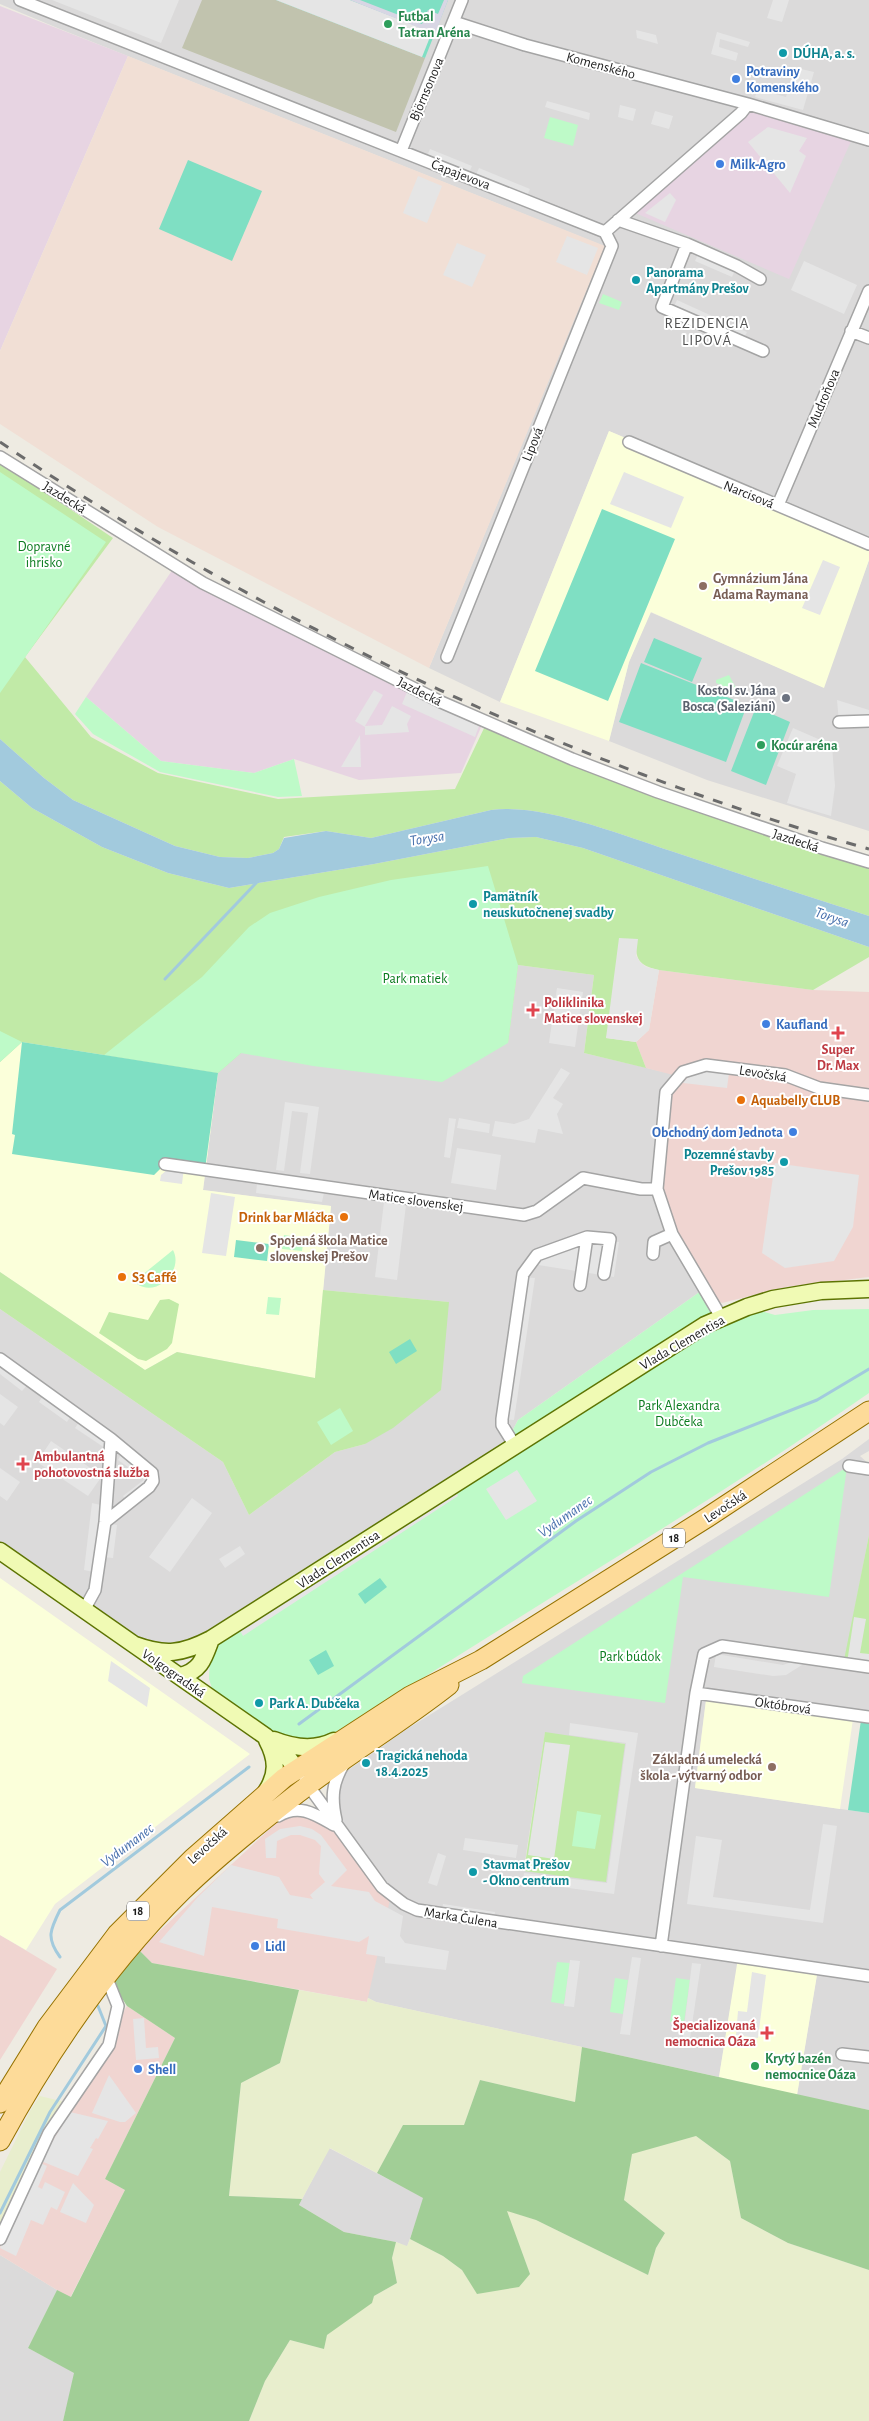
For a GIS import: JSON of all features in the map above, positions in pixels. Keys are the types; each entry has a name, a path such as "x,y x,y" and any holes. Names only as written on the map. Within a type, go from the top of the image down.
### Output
{"main road":[{"name":"Levočská","path":"0,2103 6,2081 117,1934 192,1859 264,1795 347,1736 410,1696 481,1660 708,1517 868,1412"},
{"name":"Levočská","path":"0,2141 30,2087 74,2018 106,1976 181,1892 228,1849 308,1786 413,1714 481,1660"}],"street":[{"name":"Čapajevova","path":"20,0 605,232"},
{"name":"Björnsonova","path":"401,151 462,0"},
{"name":"Komenského","path":"454,22 525,45 748,104"},
{"path":"605,232 741,113 748,104 869,140"},
{"path":"618,220 687,244 737,266 760,279"},
{"name":"Lipová","path":"447,658 612,246 605,232"},
{"path":"687,244 662,307 763,351"},
{"name":"Mudroňova","path":"778,506 869,291"},
{"path":"851,331 869,338"},
{"name":"Narcisová","path":"629,442 869,544"},
{"name":"Jazdecká","path":"0,457 203,582 441,702 572,759 658,792 813,846 869,862"},
{"path":"839,722 869,721"},
{"name":"Levočská","path":"657,1189 666,1092 683,1072 706,1065 785,1075 819,1088 869,1095"},
{"name":"Matice slovenskej","path":"165,1164 524,1215 536,1211 583,1178 641,1190 657,1189"},
{"path":"657,1189 672,1234 721,1317"},
{"path":"653,1254 654,1242 672,1234"},
{"path":"580,1285 586,1237"},
{"path":"514,1446 502,1425 502,1419 523,1274 537,1255 586,1237 610,1240 604,1274"},
{"name":"Vlada Clementisa","path":"134,1645 160,1653 187,1651 211,1639 721,1317 772,1299 822,1291 869,1289"},
{"path":"0,1359 111,1439 152,1473 153,1481 149,1488 105,1522"},
{"path":"84,1610 94,1595 105,1522 111,1439"},
{"path":"849,1466 869,1469"},
{"name":"Volgogradská","path":"0,1551 264,1736 286,1755 297,1770"},
{"path":"211,1639 204,1661 205,1681 212,1699"},
{"path":"661,1946 696,1693 704,1654 722,1646 869,1667"},
{"path":"187,1651 179,1668 180,1676 197,1669 204,1661"},
{"name":"Októbrová","path":"696,1693 869,1717"},
{"path":"264,1736 273,1753 276,1766 274,1778 264,1795"},
{"name":"Volgogradská","path":"264,1736 283,1744 301,1748 318,1747 347,1736"},
{"path":"338,1827 333,1791 338,1773 349,1758"},
{"name":"Marka Čulena","path":"297,1770 382,1887 404,1904 417,1910 869,1976"},
{"path":"228,1849 290,1810 310,1811 338,1827"},
{"path":"0,2239 49,2133 109,2045 118,2006 106,1976"},
{"path":"842,2054 869,2058"},
{"path":"6,2081 30,2087"}],"shaded area":[{"path":"0,0 869,0 869,541 609,431 500,702 429,668 604,246 60,29 0,4"},
{"path":"52,0 179,0 161,43"},
{"path":"202,0 276,0 425,58 396,132 182,48"},
{"name":"Futbal Tatran Aréna","path":"276,0 350,0 432,32 422,57"},
{"path":"350,0 360,0 422,24 428,10 438,14 444,0 448,0 435,34"},
{"path":"773,0 789,0 782,22 767,18"},
{"path":"0,6 128,56 0,351"},
{"path":"636,30 656,35 658,44 637,38"},
{"path":"717,32 750,42 748,47 720,39 719,47 738,53 736,61 711,54"},
{"path":"128,56 605,246 429,668 158,527 0,424 0,351"},
{"path":"801,69 814,72 803,110 755,97 758,89 786,97 793,72 799,73"},
{"path":"547,101 590,113 589,120 545,107"},
{"path":"620,105 636,109 633,121 618,117"},
{"name":"Milk-Agro","path":"745,110 852,139 789,279 633,212"},
{"path":"655,111 673,116 669,129 651,124"},
{"path":"768,127 807,138 799,151 806,156 790,193 748,142"},
{"path":"430,149 472,166 468,175 426,158"},
{"path":"479,168 530,189 526,198 475,177"},
{"path":"418,176 442,186 427,223 403,213"},
{"path":"670,193 676,200 665,222 645,213"},
{"path":"567,236 598,248 587,275 556,262"},
{"path":"457,243 486,255 472,287 443,275"},
{"path":"700,250 737,266 732,277 695,261"},
{"path":"804,261 857,285 844,314 791,290"},
{"path":"677,300 747,332 742,342 672,311"},
{"name":"Gymnázium Jána Adama Raymana","path":"609,431 869,541 869,560 824,688 651,612 629,662 609,741 500,702"},
{"path":"624,472 684,497 671,528 610,504"},
{"path":"823,560 840,567 820,615 802,608"},
{"path":"869,560 869,831 707,780 609,741 629,662 650,612 823,687"},
{"path":"173,569 482,725 461,773 359,780 294,759 254,773 161,761 86,697"},
{"path":"374,690 383,695 365,726 382,725 392,706 411,716 407,724 409,732 365,735 365,727 355,721"},
{"path":"407,692 479,726 475,737 402,704"},
{"path":"837,700 869,710 869,721 839,722"},
{"path":"793,728 832,745 835,786 831,816 787,803 796,774 777,766"},
{"path":"360,735 361,767 341,767"},
{"path":"619,938 638,939 636,956 640,962 646,967 659,970 649,1030 636,1042 606,1038"},
{"path":"518,965 594,975 584,1053 685,1077 701,1291 518,1420 500,1454 205,1635 172,1668 0,1553 0,1309 223,1462 249,1515 335,1452 365,1444 449,1302 323,1290 331,1206 203,1190 218,1073 240,1053 508,1043"},
{"path":"659,970 813,990 869,992 869,1277 786,1287 722,1303 701,1291 654,1190 667,1095 685,1078 646,1068 636,1042 649,1030"},
{"path":"557,988 583,992 575,1047 549,1043"},
{"path":"22,1042 218,1073 203,1190 331,1206 315,1378 177,1352 145,1370 0,1272 0,1062"},
{"path":"561,1068 570,1073 553,1098 563,1104 557,1114 563,1134 538,1129 535,1143 492,1136 495,1121 514,1124 529,1119"},
{"path":"707,1071 729,1073 727,1088 683,1083 689,1076"},
{"path":"285,1102 319,1107 310,1174 300,1173 308,1113 292,1111 284,1171 276,1170"},
{"path":"449,1118 456,1119 450,1158 444,1157"},
{"path":"459,1118 490,1124 489,1133 457,1128"},
{"path":"457,1148 501,1155 496,1190 451,1183"},
{"path":"775,1163 859,1175 853,1227 834,1261 785,1268 762,1253"},
{"path":"173,1165 184,1167 182,1184 160,1181 161,1175"},
{"path":"257,1184 324,1193 322,1202 256,1193"},
{"path":"211,1193 235,1197 226,1256 202,1253"},
{"path":"384,1202 406,1205 397,1280 375,1277"},
{"path":"589,1240 619,1242 614,1277 532,1264 535,1259"},
{"path":"522,1277 535,1278 514,1420 502,1419"},
{"path":"0,1361 29,1383 22,1391 0,1374"},
{"path":"0,1394 18,1407 4,1426 0,1423"},
{"path":"44,1394 72,1414 67,1422 39,1402"},
{"path":"81,1419 110,1440 105,1448 75,1428"},
{"path":"869,1439 869,1451 860,1456 869,1464 869,1535 845,1659 869,1663 869,1721 706,1700 695,1788 869,1813 869,2110 797,2095 818,1968 739,1956 719,2077 376,2002 368,1998 328,1817 338,1777 407,1729 842,1459","holes":["545,1733 625,1744 524,1871"]},
{"path":"51,1441 102,1476 88,1496 37,1462"},
{"path":"122,1453 150,1472 145,1479 118,1460"},
{"path":"0,1468 20,1482 7,1501 0,1496"},
{"path":"517,1470 537,1501 506,1520 486,1489"},
{"path":"145,1479 149,1485 127,1502 123,1496"},
{"path":"454,1488 458,1496 243,1636 239,1629"},
{"path":"192,1498 212,1513 170,1572 149,1557"},
{"path":"92,1503 101,1505 93,1572 84,1570"},
{"path":"108,1523 117,1525 113,1558 103,1557"},
{"path":"240,1546 245,1554 225,1568 219,1559"},
{"path":"0,1578 250,1754 55,1904 26,1950 0,1935"},
{"path":"854,1617 866,1619 860,1653 869,1654 869,1667 847,1663"},
{"path":"716,1654 783,1665 799,1659 810,1660 786,1675 773,1676 714,1667"},
{"path":"111,1661 150,1688 147,1707 108,1681"},
{"name":"Základná umelecká škola - výtvarný odbor","path":"706,1700 853,1719 840,1809 695,1788"},
{"path":"570,1723 638,1733 614,1894 523,1882 524,1873 607,1883 626,1743 569,1735"},
{"path":"545,1742 570,1745 554,1859 528,1855"},
{"path":"288,1812 328,1817 391,1895 367,2002 152,1963 139,1950"},
{"path":"823,1824 837,1826 823,1923 687,1904 696,1836 722,1840 713,1897 810,1910"},
{"path":"300,1826 312,1829 321,1835 347,1870 331,1886 369,1892 375,1901 403,1916 400,1936 405,1943 449,1951 446,1970 385,1963 385,1957 366,1954 369,1936 359,1942 277,1928 278,1919 212,1907 204,1956 159,1942 198,1897 231,1865 279,1877 290,1895 313,1899 310,1895 325,1882 319,1874 321,1846 315,1840 300,1835 291,1835 277,1841 276,1858 266,1858 265,1839 280,1829"},
{"path":"465,1838 518,1845 516,1858 463,1850"},
{"path":"438,1853 446,1856 437,1886 428,1883"},
{"path":"443,1904 495,1912 494,1923 441,1915"},
{"path":"0,1935 57,1969 0,2060"},
{"path":"632,1957 641,1958 630,2035 620,2034"},
{"name":"Špecializovaná nemocnica Oáza","path":"738,1958 818,1969 797,2095 719,2077"},
{"path":"570,1960 580,1961 574,2007 564,2006"},
{"path":"692,1963 701,1964 689,2045 682,2043"},
{"path":"752,1972 766,1975 758,2038 736,2035 738,2011 747,2012"},
{"path":"299,1990 367,2002 368,1998 376,2002 582,2047 575,2102 480,2080 464,2125 403,2125 377,2173 330,2148 302,2199 229,2196 241,2083 280,2063"},
{"path":"127,2006 175,2038 105,2179 125,2190 70,2298 0,2255 0,2229 12,2196"},
{"path":"144,2018 146,2048 158,2047 159,2058 136,2060 133,2019"},
{"path":"109,2075 136,2113 125,2122 92,2113"},
{"path":"40,2096 69,2103 12,2196 0,2229 0,2172 30,2111"},
{"path":"70,2112 108,2121 98,2139 96,2138 90,2148 93,2149 78,2176 41,2161"},
{"path":"696,2136 730,2161 741,2218 788,2243 869,2270 869,2421 249,2421 265,2381 290,2340 324,2349 327,2335 374,2296 397,2283 392,2258 396,2242 407,2246 410,2239 443,2256 462,2270 478,2294 530,2274 506,2210 536,2220 648,2275 656,2248 665,2233 624,2200 632,2153"},
{"path":"329,2148 424,2198 407,2247 396,2242 344,2232 299,2205"},
{"path":"38,2162 47,2166 38,2187 42,2189 45,2182 65,2192 57,2210 51,2207 43,2225 31,2220 16,2256 0,2248"},
{"path":"73,2183 94,2205 86,2223 60,2212"},
{"path":"0,2255 57,2290 28,2348 75,2373 63,2421 0,2421"}],"green space":[{"name":"Futbal Tatran Aréna","path":"276,0 448,0 425,58"},
{"path":"550,117 578,125 573,146 544,138"},
{"path":"188,160 262,191 232,261 159,229"},
{"path":"603,294 622,302 619,310 599,303"},
{"path":"0,462 113,538 25,657 91,737 158,773 278,799 455,789 486,724 627,784 772,836 869,868 869,916 606,829 534,811 491,810 371,838 326,831 284,837 279,849 273,853 248,858 220,857 175,846 73,800 44,778 0,739"},
{"name":"Dopravné ihrisko","path":"0,472 106,542 0,693"},
{"path":"602,509 675,539 608,701 535,671"},
{"path":"654,638 702,658 692,682 644,662"},
{"path":"641,663 747,705 726,762 619,722"},
{"path":"729,675 738,692 716,683 716,680"},
{"path":"86,697 161,761 254,773 294,759 302,796 278,797 160,772 93,734 75,714"},
{"name":"Kocúr aréna","path":"756,707 790,722 766,785 731,771"},
{"path":"0,781 32,808 102,847 168,873 229,888 374,864 509,838 536,837 583,848 869,947 869,957 813,990 650,968 640,961 636,949 606,1038 636,1042 646,1068 584,1053 594,975 518,965 508,1043 241,1053 218,1073 22,1042 0,1062"},
{"name":"Park matiek","path":"488,866 518,965 508,1043 442,1082 313,1066 241,1053 218,1073 104,1055 202,977 249,927 270,913 319,897 391,880"},
{"path":"0,1031 22,1042 0,1062"},
{"path":"22,1042 218,1073 205,1169 165,1164 154,1175 12,1154 15,1135 12,1134"},
{"path":"284,1235 304,1238 302,1251 282,1249"},
{"path":"236,1240 269,1244 267,1261 234,1257"},
{"path":"173,1250 175,1266 167,1280 153,1287 137,1284 136,1280"},
{"path":"0,1272 145,1370 177,1352 315,1378 323,1290 449,1302 441,1390 393,1428 365,1444 335,1452 249,1515 223,1462 0,1309"},
{"name":"Park Alexandra Dubčeka","path":"701,1291 721,1328 743,1315 758,1310 775,1315 813,1310 869,1309 869,1393 734,1483 321,1744 269,1736 215,1698 209,1679 210,1655 214,1643 500,1454 518,1420"},
{"path":"268,1297 281,1298 279,1315 266,1314"},
{"path":"169,1299 179,1304 172,1343 167,1349 146,1361 138,1359 99,1333 109,1312 148,1320 160,1300"},
{"path":"410,1339 417,1351 396,1364 389,1352"},
{"path":"340,1408 353,1431 331,1445 317,1422"},
{"name":"Park búdok","path":"847,1467 829,1597 683,1577 665,1703 522,1683 523,1676"},
{"path":"869,1535 869,1663 844,1660"},
{"path":"380,1578 387,1587 365,1604 358,1594"},
{"path":"326,1650 334,1666 318,1675 309,1660"},
{"path":"861,1720 869,1721 869,1813 848,1810"},
{"path":"545,1732 625,1744 606,1882 524,1871"},
{"path":"577,1811 601,1815 595,1849 572,1846"},
{"path":"139,1950 152,1963 299,1990 280,2063 241,2083 229,2196 302,2199 299,2205 344,2232 396,2242 392,2258 397,2283 374,2296 372,2303 327,2335 324,2349 290,2340 265,2381 249,2421 63,2421 74,2373 28,2348 57,2290 71,2297 125,2190 105,2179 175,2038 127,2006 112,1983"},
{"path":"557,1962 570,1963 564,2004 551,2002"},
{"path":"615,1978 628,1980 623,2014 610,2012"},
{"path":"676,1978 690,1980 684,2023 670,2022"},
{"path":"582,2047 869,2110 869,2270 788,2243 741,2218 730,2161 696,2136 632,2154 624,2200 665,2233 656,2248 648,2275 536,2220 507,2211 530,2274 519,2287 477,2294 462,2270 443,2256 410,2239 423,2198 377,2173 403,2125 464,2125 480,2080 575,2102"}],"water":[{"name":"Torysa","path":"0,739 44,778 73,800 175,846 220,857 248,858 273,853 279,849 284,838 326,831 371,838 491,810 534,811 606,829 869,916 869,947 583,848 536,837 509,838 374,864 229,888 168,873 102,847 32,808 0,781"}],"waterway":[{"path":"165,979 257,882"},
{"name":"Vydumanec","path":"299,1724 576,1521 651,1472 708,1443 817,1400 869,1369"},
{"name":"Vydumanec","path":"60,1957 51,1939 52,1929 60,1910 249,1767"},
{"name":"Vydumanec","path":"0,2213 50,2112 106,2026 98,2006"}],"railway":[{"path":"0,442 101,508 205,569 310,627 418,680 528,729 640,774 754,814 869,849"}],"place":[{"name":"Futbal Tatran Aréna","path":"388,24"},
{"name":"DÚHA, a. s.","path":"783,53"},
{"name":"Potraviny Komenského","path":"736,79"},
{"name":"Milk-Agro","path":"720,164"},
{"name":"Panorama Apartmány Prešov","path":"636,280"},
{"name":"Gymnázium Jána Adama Raymana","path":"703,586"},
{"name":"Kostol sv. Jána Bosca (Saleziáni)","path":"786,698"},
{"name":"Kocúr aréna","path":"761,745"},
{"name":"Pamätník neuskutočnenej svadby","path":"473,904"},
{"name":"Poliklinika Matice slovenskej","path":"533,1010"},
{"name":"Kaufland","path":"766,1024"},
{"name":"Super Dr. Max","path":"838,1033"},
{"name":"Aquabelly CLUB","path":"741,1100"},
{"name":"Obchodný dom Jednota","path":"793,1132"},
{"name":"Pozemné stavby Prešov 1985","path":"784,1162"},
{"name":"Drink bar Mláčka","path":"344,1217"},
{"name":"Spojená škola Matice slovenskej Prešov","path":"260,1248"},
{"name":"S3 Caffé","path":"122,1277"},
{"name":"Ambulantná pohotovostná služba","path":"23,1464"},
{"name":"Park A. Dubčeka","path":"259,1703"},
{"name":"Tragická nehoda 18.4.2025","path":"366,1763"},
{"name":"Základná umelecká škola - výtvarný odbor","path":"772,1767"},
{"name":"Stavmat Prešov - Okno centrum","path":"473,1872"},
{"name":"Lidl","path":"255,1946"},
{"name":"Špecializovaná nemocnica Oáza","path":"767,2033"},
{"name":"Krytý bazén nemocnice Oáza","path":"755,2066"},
{"name":"Shell","path":"138,2069"}],"district":[{"name":"REZIDENCIA LIPOVÁ","path":"707,332"}]}
